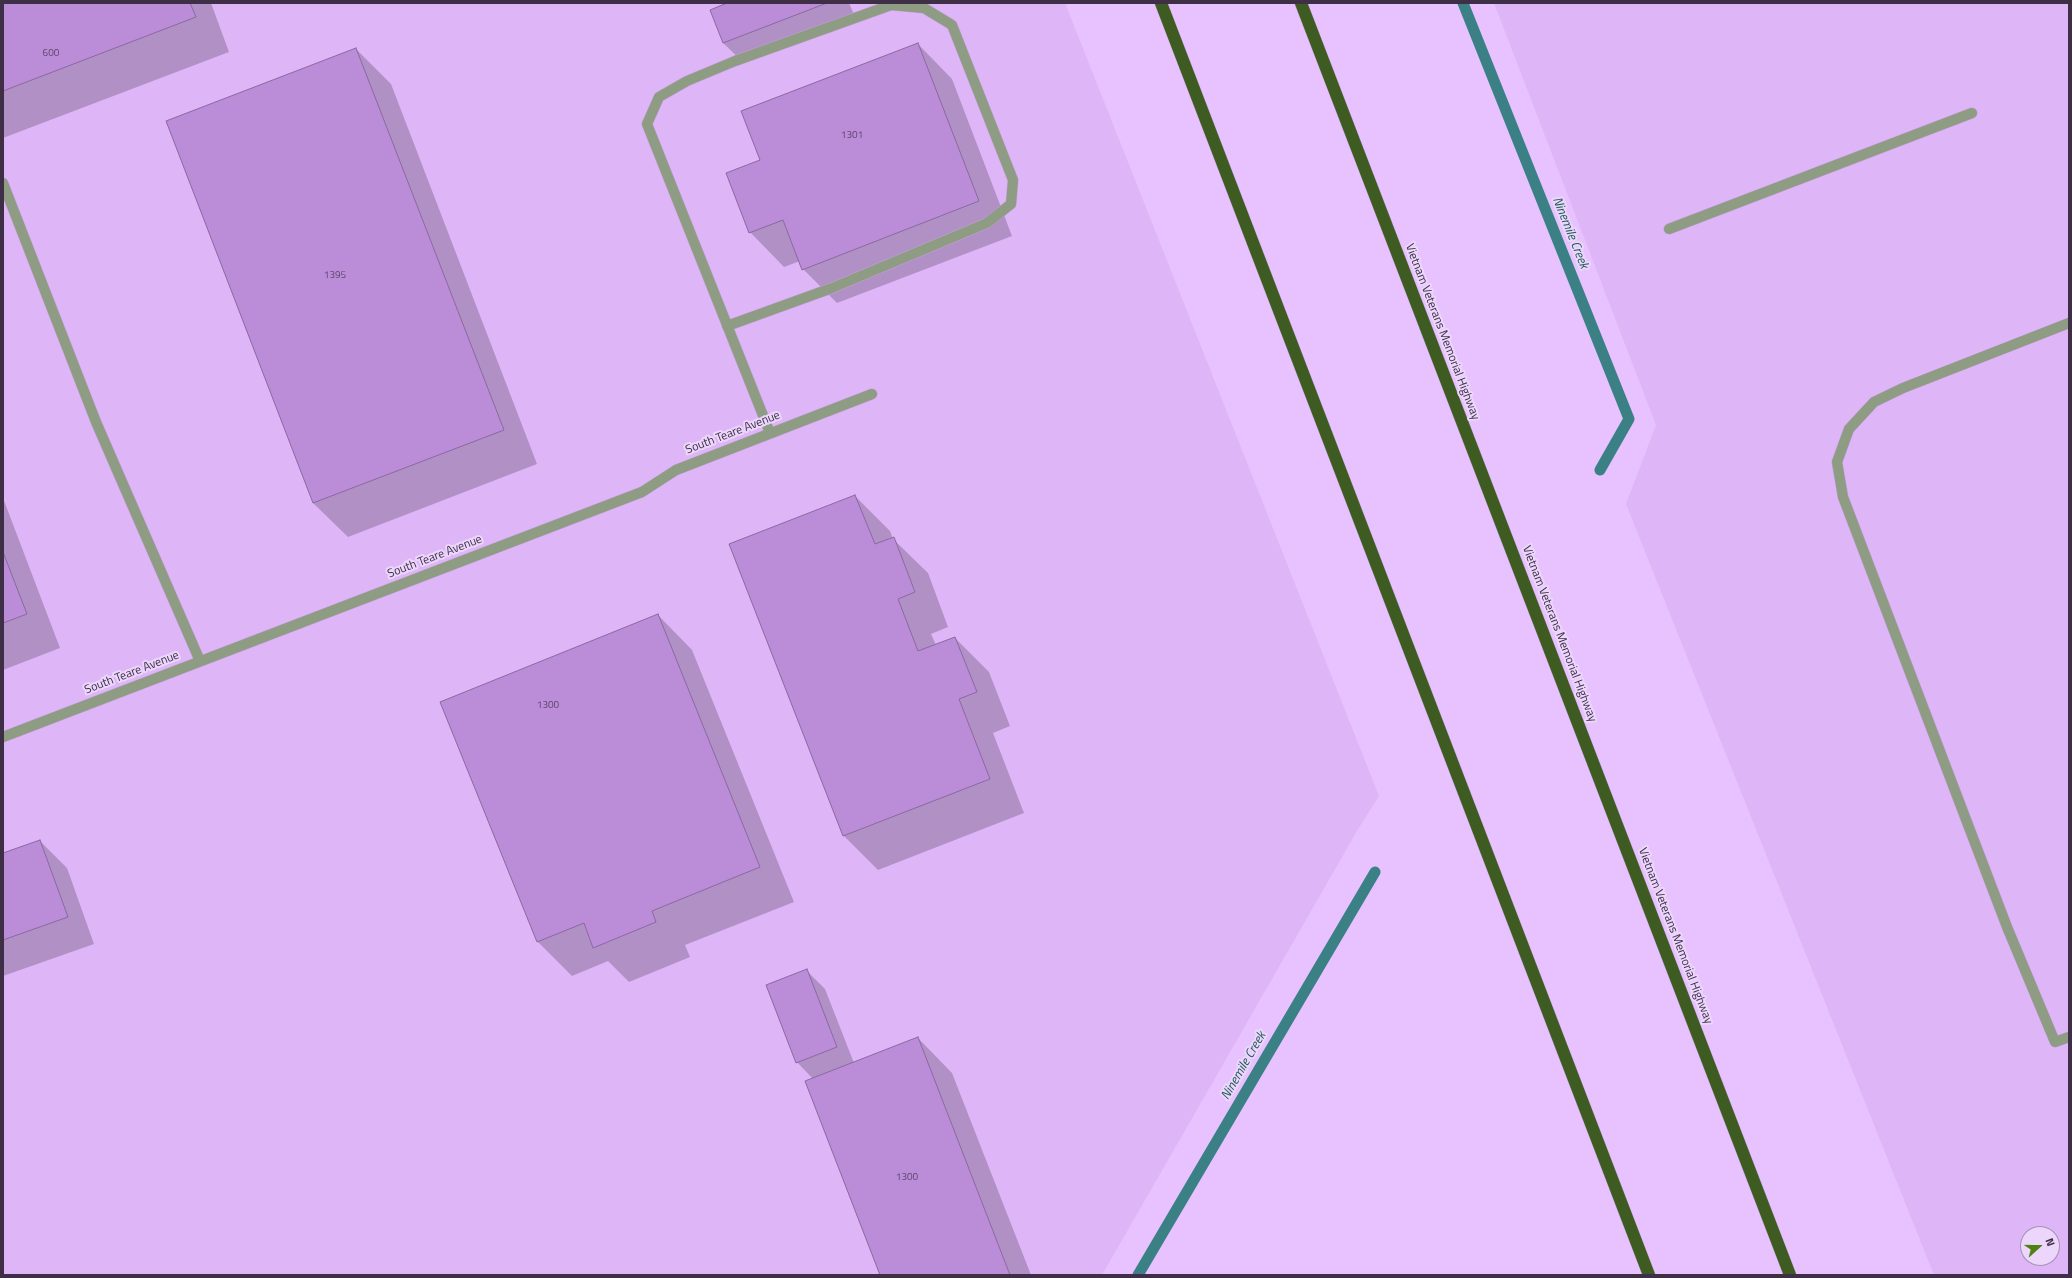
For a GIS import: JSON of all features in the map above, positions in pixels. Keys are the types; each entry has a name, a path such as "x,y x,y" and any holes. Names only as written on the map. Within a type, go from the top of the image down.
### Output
{"highway":[{"path":"1161,3 1649,1275"},
{"name":"Vietnam Veterans Memorial Highway","path":"1301,3 1790,1275"}],"street":[{"path":"727,326 832,288 987,223 1011,204 1013,180 952,25 924,8 891,5 735,61 687,81 659,97 647,124 727,326 770,433"},
{"path":"1669,229 1972,112"},
{"path":"3,183 96,422 200,661"},
{"path":"2069,323 1903,388 1874,402 1849,429 1837,462 1843,497 2007,927 2056,1042 2069,1037"},
{"name":"South Teare Avenue","path":"3,737 642,492 676,470 872,394"}],"shaded area":[{"path":"3,3 1065,3 1379,796 1357,831 1102,1275 3,1275"},
{"path":"1494,3 2069,3 2069,1275 1934,1275 1626,504 1656,425"}],"building":[{"path":"3,3 190,3 196,17 3,91"},
{"path":"727,3 827,3 723,43 710,10"},
{"path":"918,43 979,201 802,270 783,220 749,233 726,173 760,160 741,111"},
{"path":"356,48 504,430 313,503 166,121"},
{"path":"855,495 875,544 894,537 915,592 898,599 918,651 955,637 977,692 959,699 990,779 843,836 729,544"},
{"path":"3,552 27,614 3,623"},
{"path":"658,614 760,867 652,911 656,922 593,948 584,923 537,942 440,702"},
{"path":"40,840 68,917 3,940 3,853"},
{"path":"807,969 837,1047 796,1063 766,985"},
{"path":"918,1037 1010,1275 880,1275 805,1081"}],"waterway":[{"name":"Ninemile Creek","path":"1463,3 1629,419 1600,470"},
{"name":"Ninemile Creek","path":"1138,1275 1375,872"}]}
